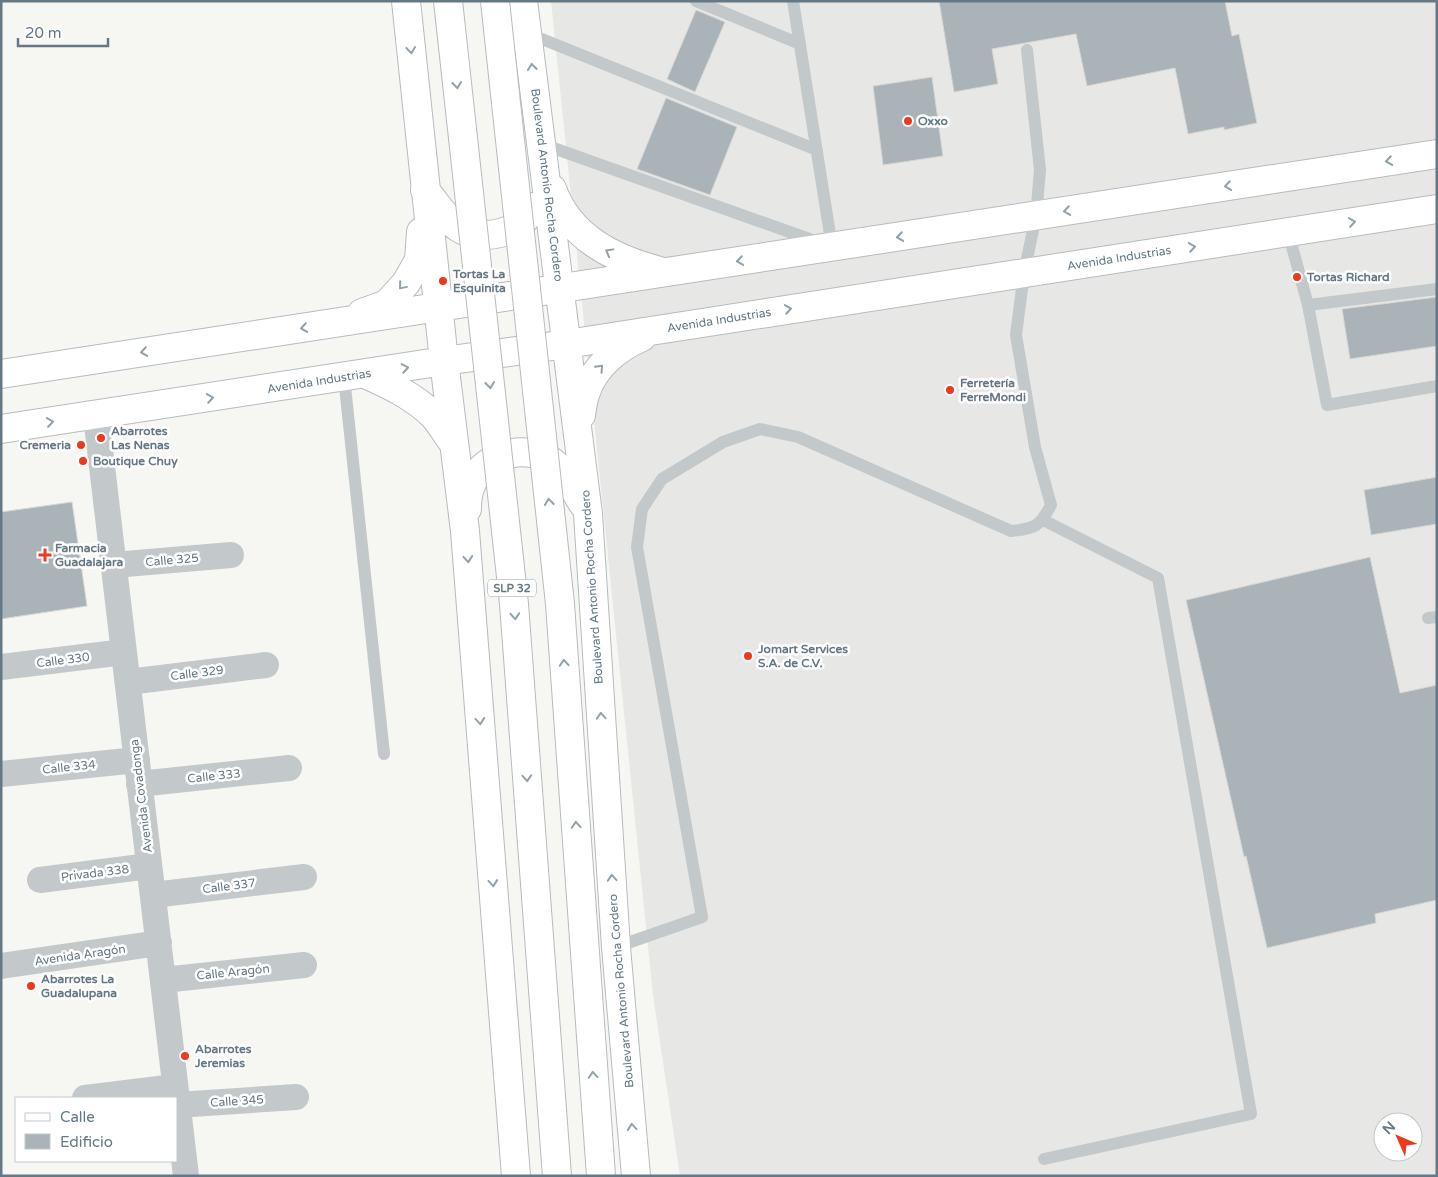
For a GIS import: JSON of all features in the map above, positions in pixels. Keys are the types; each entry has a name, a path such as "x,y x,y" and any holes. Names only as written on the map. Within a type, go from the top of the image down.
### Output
{"main road":[{"name":"SLP 32","path":"406,1 438,308 466,531 516,1176"},
{"name":"SLP 32","path":"448,1 514,604 557,1176"},
{"path":"495,1 560,604 600,1176"},
{"name":"Boulevard Antonio Rocha Cordero","path":"523,1 588,514 616,947 636,1176"},
{"path":"1,374 1437,154"},
{"path":"425,190 448,220 461,229 478,235 496,234 512,229 530,214 543,156"},
{"path":"543,156 557,203 569,220 589,241 612,255 637,265 663,272 688,269"},
{"path":"332,324 387,304 406,283 419,260 425,190"},
{"name":"Avenida Industrias","path":"1,429 567,344 1437,209"},
{"path":"578,429 586,391 595,373 614,354 636,340 661,329"},
{"path":"354,376 394,387 416,400 434,417 456,446"},
{"path":"466,531 468,497 472,482 482,469 494,459 509,453 525,452 542,456 557,465 568,479 588,514"}],"street":[{"name":"Avenida Covadonga","path":"96,416 176,1096"},
{"name":"Calle 325","path":"114,565 230,555"},
{"name":"Calle 330","path":"1,667 124,652"},
{"name":"Calle 329","path":"128,682 266,665"},
{"name":"Calle 333","path":"138,772 289,768"},
{"name":"Calle 334","path":"1,774 138,772"},
{"name":"Privada 338","path":"40,880 149,866"},
{"name":"Calle 337","path":"153,895 304,877"},
{"name":"Avenida Aragón","path":"1,966 159,943"},
{"name":"Calle Aragón","path":"163,980 304,965"},
{"name":"Calle 345","path":"130,1097 296,1097"},
{"name":"Avenida Covadonga","path":"178,1112 186,1176"}],"lane":[{"path":"696,1 800,44"},
{"path":"543,156 832,247 793,1"},
{"path":"527,33 817,150"},
{"path":"616,947 702,917 637,547 642,509 662,479 723,442 760,429 798,437 1011,531 1028,529 1043,520 1051,505 1035,446 1016,335 1024,273 1036,216 1040,170 1027,50"},
{"path":"1288,232 1308,305 1327,405 1437,386"},
{"path":"1308,305 1437,289"},
{"path":"354,376 384,754"},
{"path":"1043,520 1158,578 1251,1114 1044,1159"}],"shaded area":[{"path":"551,1 1437,1 1437,1176 680,1176 653,995"}],"building":[{"path":"939,1 1225,1 1232,36 1239,34 1257,123 1224,130 1224,127 1188,134 1175,68 1087,86 1076,34 992,49 998,84 954,92"},
{"path":"696,10 725,22 695,92 667,79"},
{"name":"Oxxo","path":"932,77 943,156 883,165 873,86"},
{"path":"666,98 737,127 710,195 637,169"},
{"path":"1437,297 1437,346 1350,359 1342,309"},
{"path":"1437,477 1437,524 1371,535 1364,490"},
{"path":"72,502 87,606 1,619 1,512"},
{"path":"1370,557 1400,693 1437,685 1437,900 1375,914 1376,923 1267,948 1246,856 1244,857 1186,600"}],"place":[{"name":"Oxxo","path":"908,121"},
{"name":"Tortas Richard","path":"1297,277"},
{"name":"Tortas La Esquinita","path":"443,281"},
{"name":"Ferretería FerreMondi","path":"950,390"},
{"name":"Abarrotes Las Nenas","path":"101,438"},
{"name":"Cremeria","path":"81,445"},
{"name":"Boutique Chuy","path":"83,461"},
{"name":"Farmacia Guadalajara","path":"45,555"},
{"name":"Jomart Services S.A. de C.V.","path":"748,656"},
{"name":"Abarrotes La Guadalupana","path":"31,986"},
{"name":"Abarrotes Jeremias","path":"185,1056"}]}
